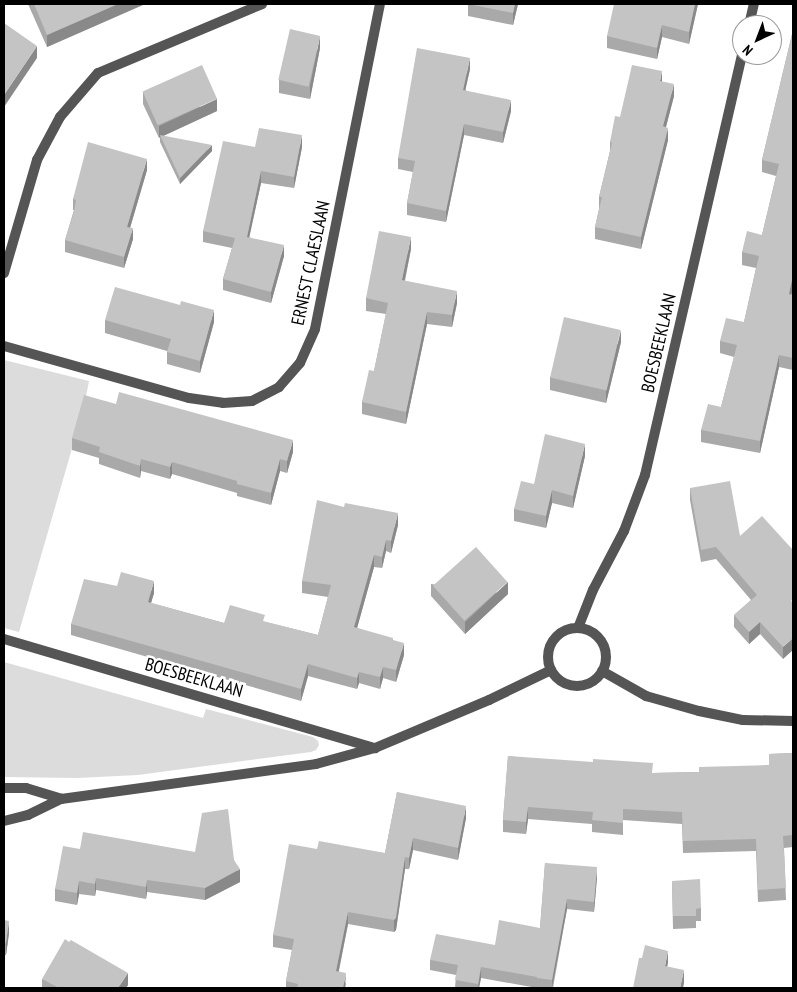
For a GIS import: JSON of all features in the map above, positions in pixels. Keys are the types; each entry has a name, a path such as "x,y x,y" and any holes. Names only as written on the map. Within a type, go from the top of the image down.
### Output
{"street":[{"path":"4,273 37,160 60,117 98,72 262,4"},
{"name":"ERNEST CLAESLAAN","path":"4,346 189,398 224,403 252,400 278,387 300,363 315,330 380,4"},
{"name":"BOESBEEKLAAN","path":"578,628 593,590 624,530 645,475 739,65"},
{"path":"578,628 589,631 598,638 604,648 606,660 602,671 596,679 587,685 576,686 561,681 551,670 548,660 553,642 559,634 578,628"},
{"name":"BOESBEEKLAAN","path":"4,638 375,748"},
{"path":"4,821 28,815 62,799 316,764 375,748 489,700 551,670"},
{"path":"602,671 646,696 699,712 742,720 793,721"},
{"path":"4,788 26,788 62,799"}],"shaded area":[{"path":"4,360 89,381 84,407 19,632 4,628"},
{"path":"4,662 203,718 206,709 313,737 318,741 319,745 316,750 311,752 138,775 77,778 4,777"}],"building":[{"path":"34,4 118,4 47,35"},
{"path":"468,4 515,4 513,13"},
{"path":"614,4 695,4 689,32 662,25 657,48 607,36"},
{"path":"4,23 37,46 4,95"},
{"path":"290,29 320,36 309,87 278,80"},
{"path":"793,30 793,275 789,294 793,295 793,358 779,355 760,441 701,430 708,404 721,407 737,345 720,341 726,318 744,322 759,256 742,252 747,231 762,235 779,164 762,160"},
{"path":"417,48 470,58 463,90 511,100 503,132 464,124 446,211 407,203 415,161 398,158"},
{"path":"202,65 217,99 158,125 143,91"},
{"path":"632,65 662,71 660,81 674,84 663,126 668,128 641,237 595,227 602,197 599,197 612,143 610,142 615,116 620,117"},
{"path":"259,128 302,135 294,177 261,171 247,237 284,245 271,292 223,279 235,238 203,231 223,141 255,147"},
{"path":"160,135 212,145 180,178"},
{"path":"88,142 147,159 127,227 133,228 124,257 65,240 74,212 76,200 73,199"},
{"path":"379,231 411,237 402,280 457,291 452,315 427,312 406,412 362,402 369,370 374,371 388,303 366,298"},
{"path":"115,287 180,305 181,301 214,310 200,361 167,352 171,339 105,320"},
{"path":"564,317 621,330 607,390 550,377"},
{"path":"119,392 293,440 287,461 280,459 271,493 237,484 237,481 172,462 170,467 141,459 140,466 99,452 100,447 72,438 84,395 116,404"},
{"path":"545,434 585,444 573,496 552,490 546,516 514,509 521,481 534,484"},
{"path":"730,481 740,536 762,516 793,550 793,599 791,601 793,603 793,638 783,647 760,622 749,632 734,615 757,595 716,547 701,550 690,488"},
{"path":"317,500 344,507 345,503 398,513 391,541 386,540 382,557 374,555 354,627 404,643 396,670 383,667 380,677 359,672 357,678 308,664 301,689 71,624 84,579 117,586 121,572 154,581 148,602 224,623 230,605 265,615 263,621 318,635 331,585 302,581"},
{"path":"476,547 507,582 464,621 433,586"},
{"path":"793,753 793,835 783,836 786,888 758,890 756,839 683,841 682,812 623,809 623,823 592,820 593,812 528,807 526,822 503,820 508,756 593,762 593,759 653,763 652,773 699,772 699,767 769,765 769,754"},
{"path":"397,792 466,806 458,848 413,838 409,858 405,857 396,918 394,920 348,912 336,971 346,973 343,988 297,988 298,984 286,981 294,939 273,935 289,844 317,849 319,841 385,853"},
{"path":"228,809 234,860 240,869 205,888 147,880 146,887 96,878 95,884 79,881 77,893 55,889 63,846 80,849 83,832 195,852 202,813"},
{"path":"545,863 597,867 594,902 567,899 552,980 481,967 478,984 455,980 458,965 430,960 436,934 495,945 499,920 540,928"},
{"path":"700,879 701,908 696,909 696,916 673,916 672,881"},
{"path":"4,920 9,921 6,943 4,942"},
{"path":"65,939 69,942 71,940 128,973 118,988 59,988 42,979"},
{"path":"645,945 668,951 665,966 684,970 680,988 633,988 639,958 642,958"}]}
